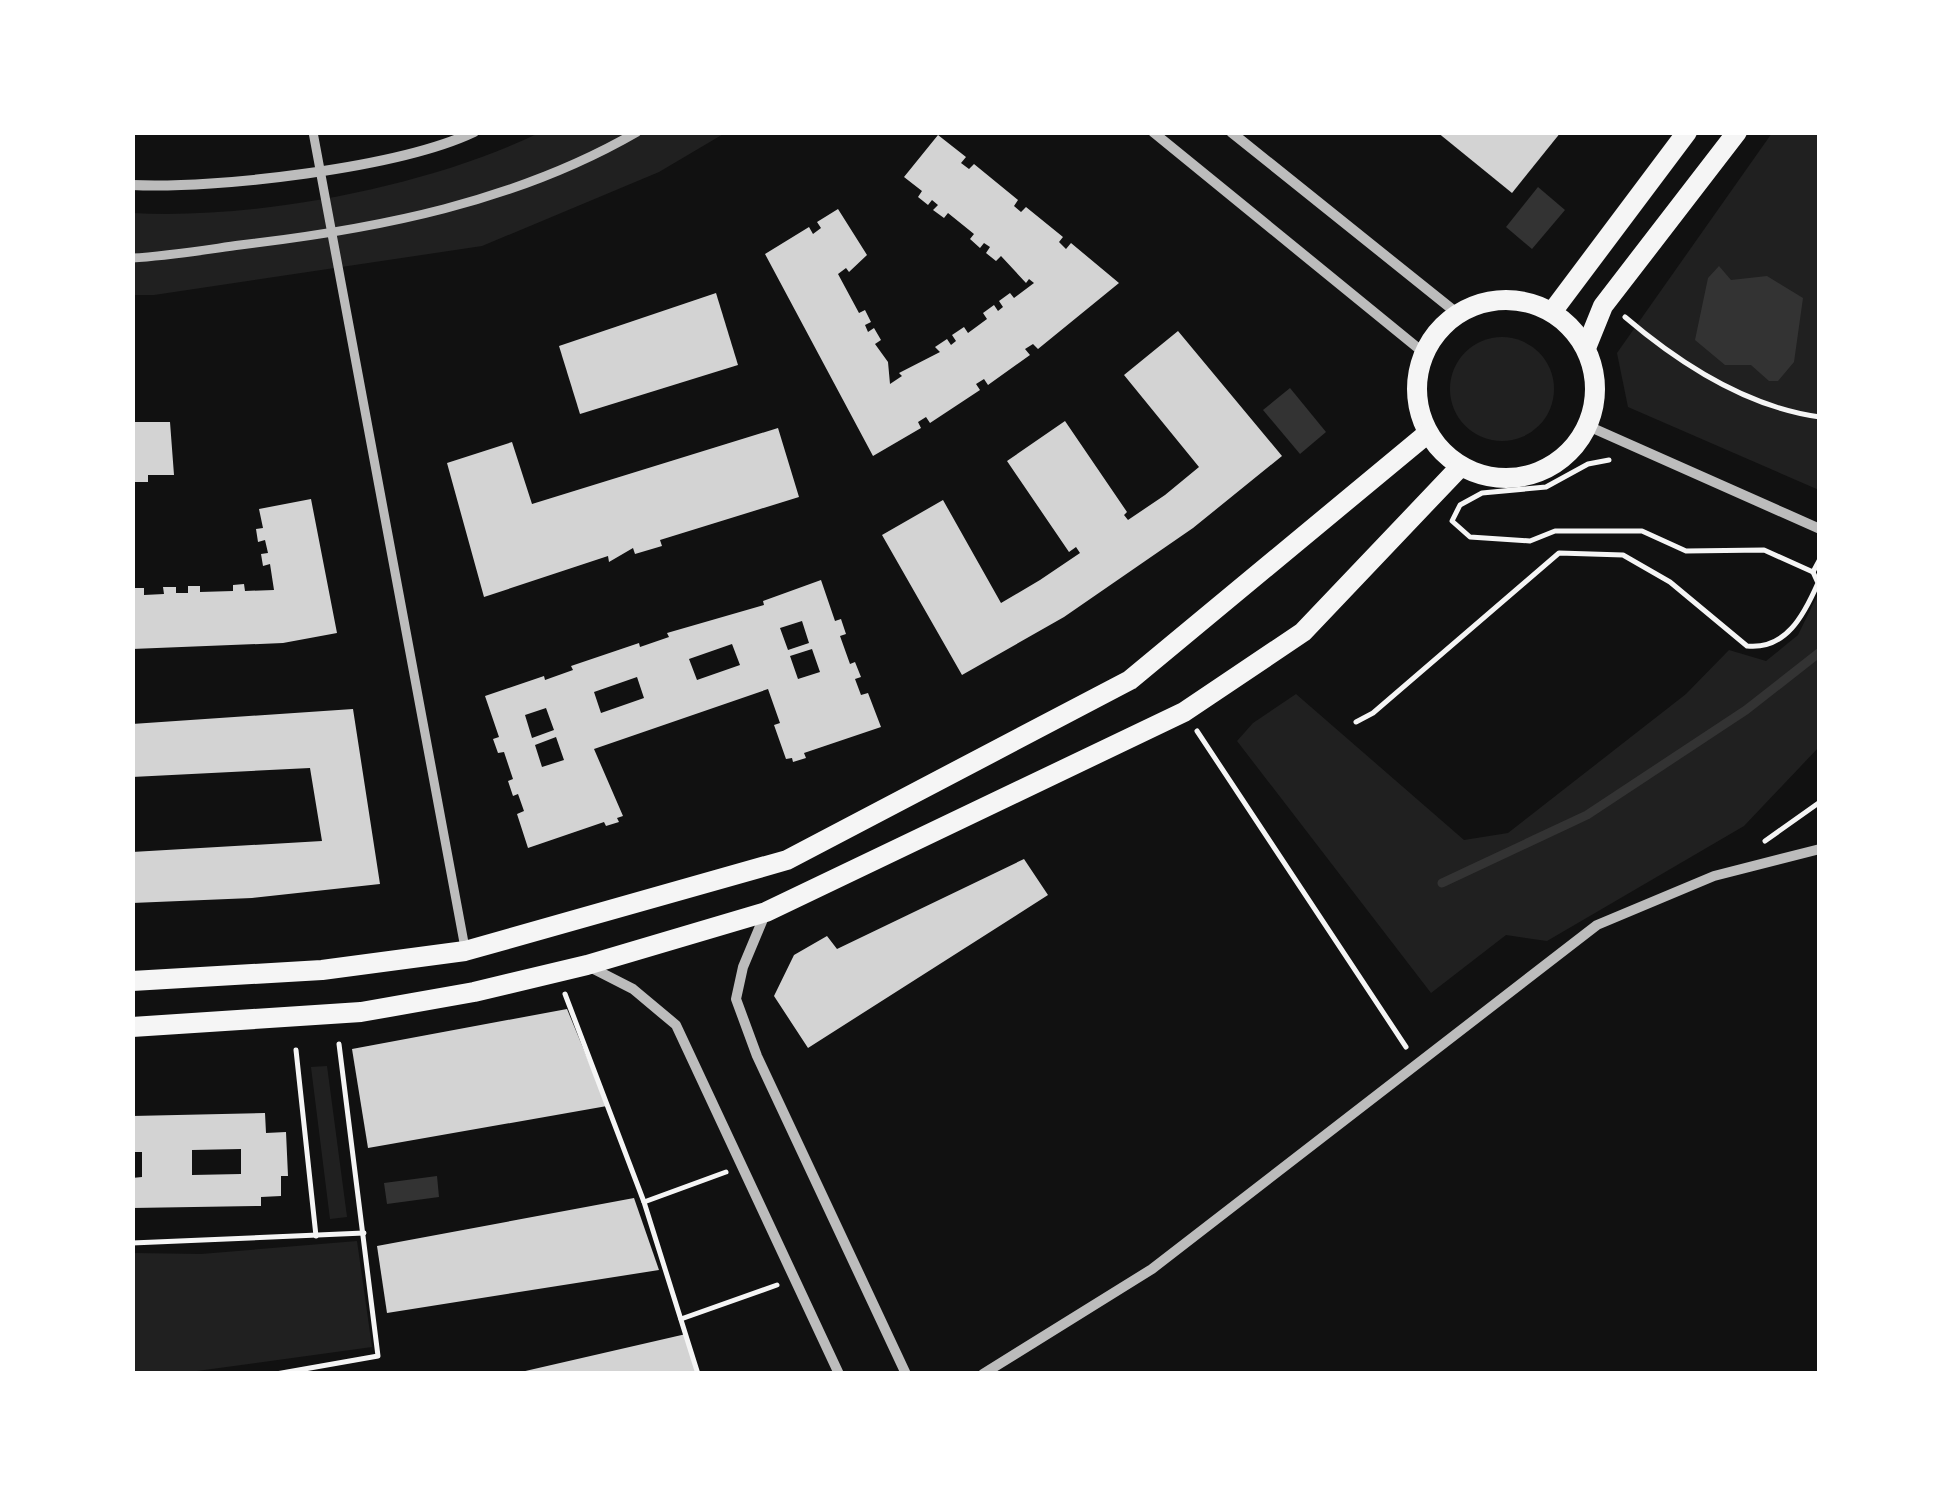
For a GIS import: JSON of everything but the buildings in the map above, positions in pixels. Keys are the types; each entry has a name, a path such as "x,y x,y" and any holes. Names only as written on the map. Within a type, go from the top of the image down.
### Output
{"main road":[{"path":"1552,312 1687,132"},
{"path":"1586,348 1603,306 1737,132"},
{"path":"1504,300 1552,312 1572,328 1586,348 1595,374 1596,400 1588,426 1565,456 1532,475 1507,479 1460,466 1428,433 1417,394 1424,353 1438,331 1458,314 1480,303 1504,300"},
{"path":"132,981 322,970 465,951 786,860 1130,680 1428,433"},
{"path":"132,1026 360,1012 556,973 766,912 1184,712 1303,632 1460,466"}],"street":[{"path":"314,132 465,951"},
{"path":"132,185 172,187 320,169 446,146 474,132"},
{"path":"132,258 331,234 457,206 589,160 637,132"},
{"path":"1153,132 1424,353"},
{"path":"1231,132 1458,314"},
{"path":"1588,426 1820,529"},
{"path":"982,1374 1152,1270 1597,925 1714,876 1820,849"},
{"path":"766,912 743,967 736,999 757,1056 906,1374"},
{"path":"587,965 632,990 676,1025 839,1374"}],"path":[{"path":"1616,308 1686,367 1763,402 1820,418"},
{"path":"1356,722 1373,713 1558,553 1623,555 1670,582 1747,646 1764,648 1782,639 1806,611 1819,584 1813,572 1764,550 1686,551 1642,531 1555,531 1530,541 1470,537 1452,521 1460,505 1482,493 1546,487 1604,458 1616,463"},
{"path":"1813,572 1820,559"},
{"path":"1184,712 1418,1064"},
{"path":"1752,850 1820,802"},
{"path":"556,973 644,1202 698,1374"},
{"path":"276,1374 378,1356 340,1044"},
{"path":"296,1050 316,1237"},
{"path":"644,1202 740,1167"},
{"path":"132,1243 365,1233"},
{"path":"681,1319 794,1279"}],"shaded area":[{"path":"539,133 725,133 659,172 482,246 133,295 132,213 233,211 340,196 446,169"},
{"path":"1772,133 1819,133 1819,490 1628,407 1617,353"},
{"path":"1538,187 1565,210 1532,249 1506,227"},
{"path":"1719,266 1731,280 1767,276 1803,298 1794,362 1778,381 1769,381 1751,365 1725,365 1695,340 1708,278"},
{"path":"1502,337 1522,341 1539,352 1550,369 1554,389 1550,409 1539,426 1522,437 1502,441 1482,437 1465,426 1454,409 1450,389 1454,369 1465,352 1482,341"},
{"path":"1290,388 1326,432 1300,454 1263,410"},
{"path":"1819,592 1819,747 1744,826 1547,941 1506,935 1431,993 1237,741 1253,723 1296,694 1464,840 1508,833 1686,694 1729,650 1766,661 1798,635"},
{"path":"327,1066 347,1217 330,1219 311,1067"},
{"path":"437,1176 439,1197 387,1204 384,1183"},
{"path":"357,1241 372,1347 197,1371 133,1373 133,1253 201,1254"}],"waterway":[{"path":"1442,883 1587,815 1746,710 1820,652"}]}
